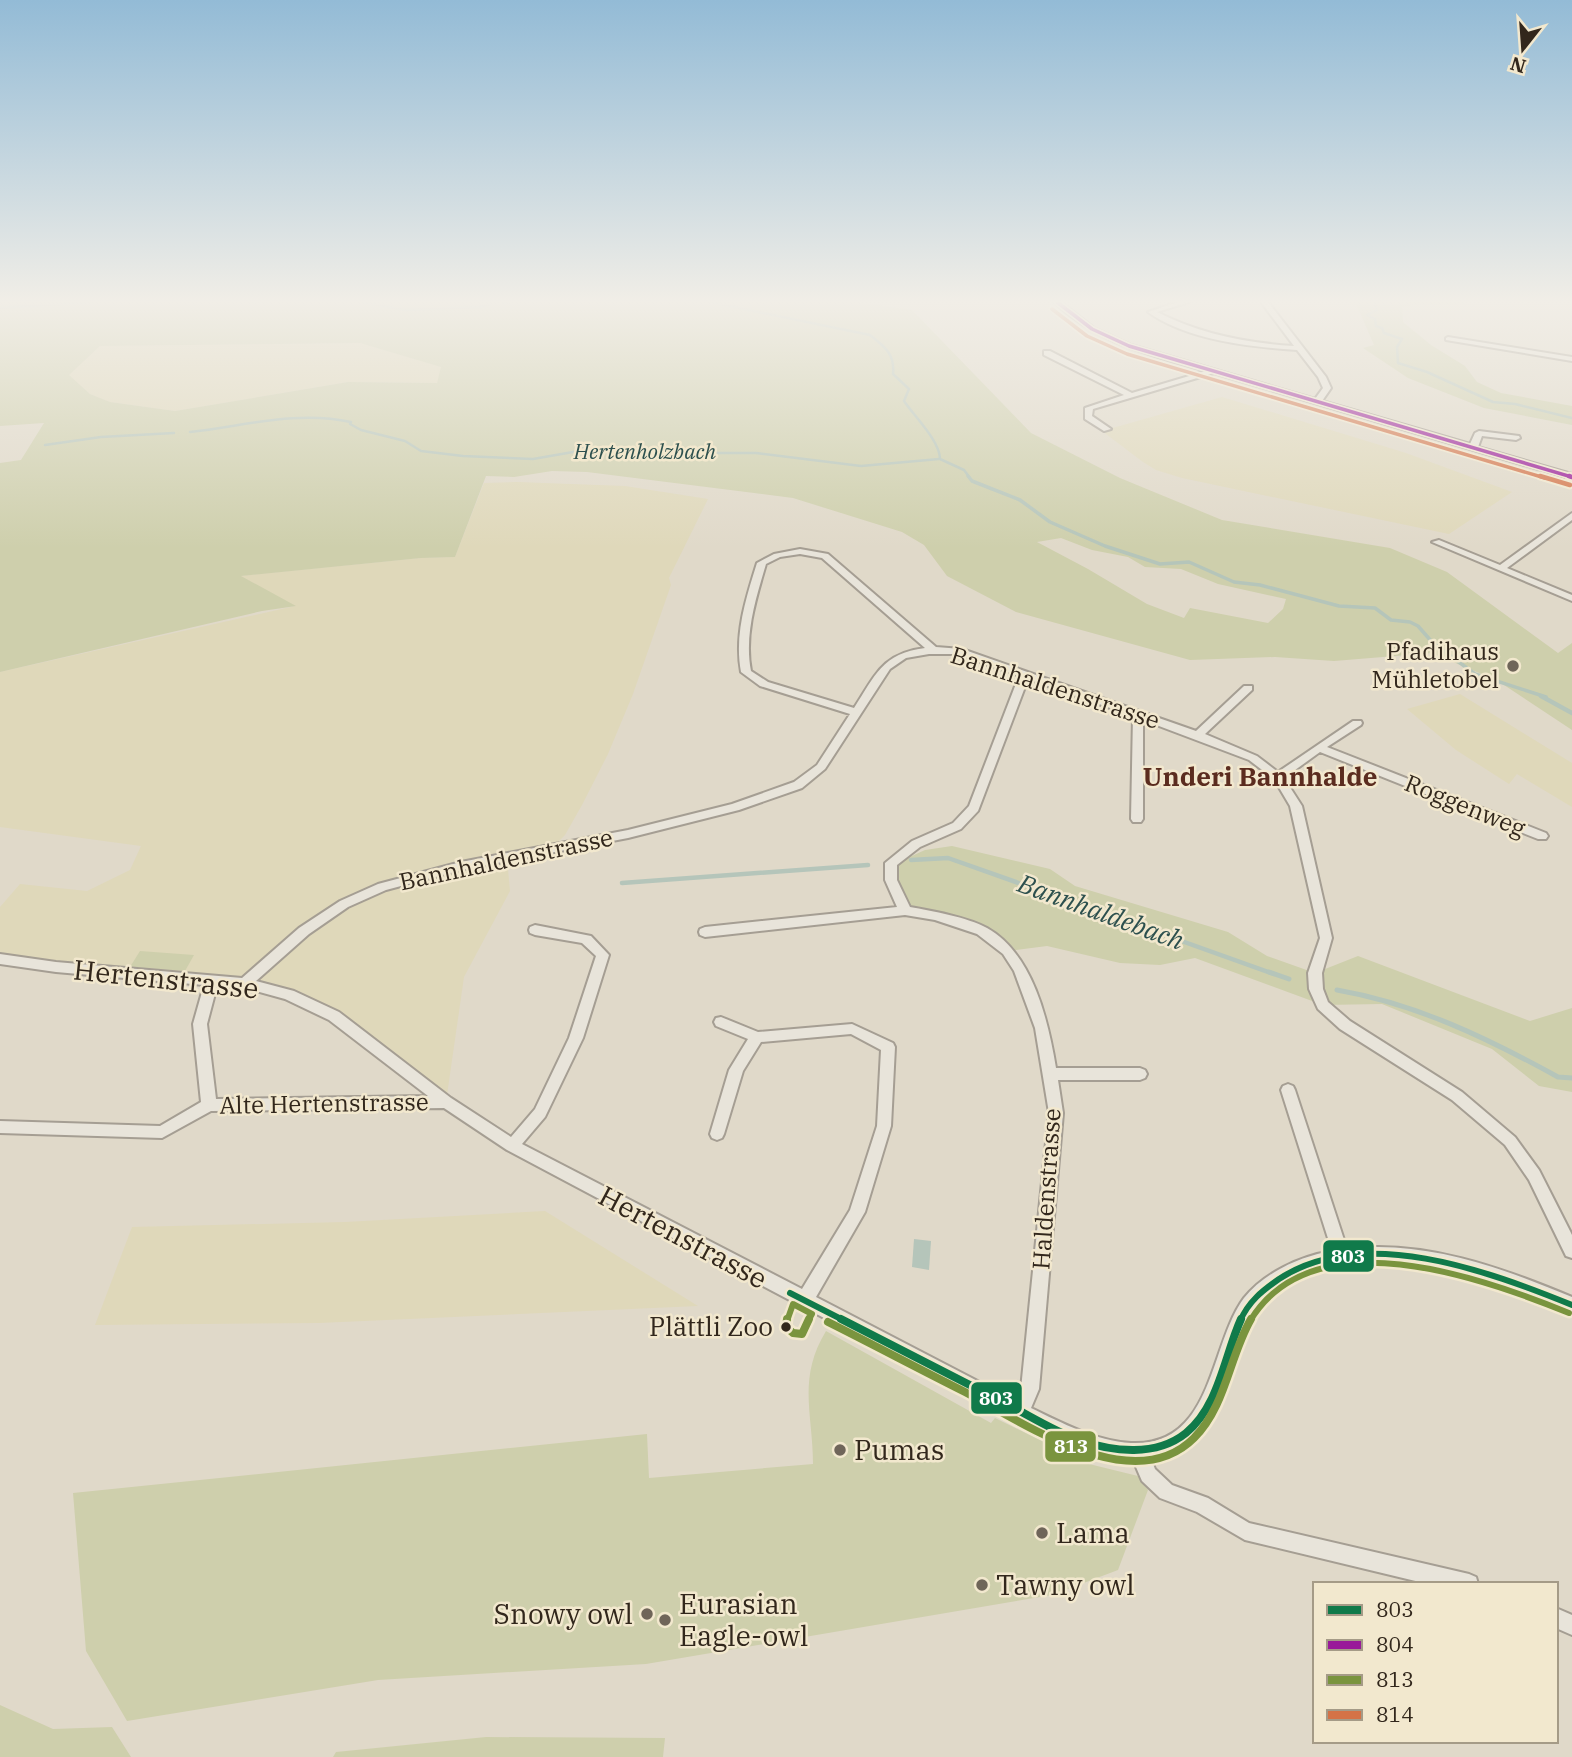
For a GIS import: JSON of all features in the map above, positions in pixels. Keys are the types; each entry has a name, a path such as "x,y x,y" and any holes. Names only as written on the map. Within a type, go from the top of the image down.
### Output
{"street":[{"path":"1108,384 1132,396"},
{"path":"1107,429 1088,417 1089,408 1172,384"},
{"path":"1253,384 1572,477"},
{"path":"1317,402 1327,388 1325,384"},
{"path":"1473,448 1479,433 1516,438"},
{"path":"1500,569 1572,516"},
{"path":"1436,542 1572,598"},
{"path":"855,712 764,684 746,672 743,653 753,591 762,563 779,554 790,552 815,552 825,556 933,650"},
{"name":"Bannhaldenstrasse","path":"246,983 304,931 344,904 382,887 461,866 628,834 770,797 797,785 821,767 855,712 893,661 903,655 933,650 958,651 1198,736 1253,758 1278,777 1296,806 1326,937 1315,973 1316,989 1323,1005 1345,1025 1457,1096 1510,1140 1534,1175 1572,1251"},
{"path":"905,911 891,880 891,863 916,844 957,826 974,808 1025,675"},
{"path":"1198,736 1248,688"},
{"path":"1137,819 1138,714"},
{"path":"1278,777 1357,723"},
{"name":"Roggenweg","path":"1319,748 1542,836"},
{"name":"Haldenstrasse","path":"705,932 905,911 936,916 982,931 1008,951 1020,970 1042,1028 1056,1113 1030,1389 1020,1412"},
{"path":"512,1146 540,1113 576,1038 603,955 586,939 535,930"},
{"name":"Hertenstrasse","path":"0,959 56,967 246,983 289,995 334,1016 446,1102 512,1146 804,1301 1020,1412 1096,1447 1140,1454 1159,1450 1183,1437 1198,1421 1215,1390 1240,1321 1262,1290 1317,1261 1340,1256 1399,1256 1450,1263 1510,1279 1572,1305"},
{"path":"209,1105 200,1024 212,980"},
{"path":"721,1022 757,1037 852,1029 888,1047 884,1126 857,1212 804,1301"},
{"path":"717,1134 736,1070 757,1037"},
{"path":"1050,1074 1140,1074"},
{"path":"1288,1090 1340,1256"},
{"name":"Alte Hertenstrasse","path":"0,1127 162,1132 209,1105 446,1102"},
{"path":"1140,1454 1148,1475 1166,1492 1202,1504 1245,1531 1461,1582"}],"shaded area":[{"path":"78,384 336,384 175,411 110,402 90,394"},
{"path":"1222,397 1406,453 1512,492 1449,534 1182,478 1156,470 1102,431"},
{"path":"484,483 625,486 708,499 669,578 671,585 633,694 608,754 582,805 565,835 550,850 507,858 510,891 464,977 446,1102 334,1016 245,983 0,959 0,907 20,884 87,891 130,870 141,846 0,827 0,672 295,606 240,576 455,557"},
{"path":"1460,694 1572,763 1572,807 1517,774 1509,784 1456,750 1407,709"},
{"path":"545,1211 698,1306 319,1323 95,1325 132,1227 345,1222"},
{"path":"914,1239 931,1241 929,1270 912,1267"}],"green space":[{"path":"0,384 79,384 90,394 110,402 175,411 336,384 984,384 1031,433 1120,478 1222,520 1390,548 1447,572 1558,653 1572,643 1572,730 1498,681 1432,653 1334,661 1275,657 1190,660 1016,612 947,576 924,545 902,532 793,498 587,472 552,471 514,477 486,476 455,557 241,576 296,606 262,611 0,672 0,463 21,460 44,423 0,426","holes":["1061,538 1092,550 1128,557 1145,567 1181,569 1218,584 1286,599 1283,609 1268,623 1190,608 1184,618 1147,604 1037,542"]},
{"path":"1423,384 1481,384 1501,393 1572,406 1572,425 1484,408"},
{"path":"952,846 1050,869 1075,886 1228,932 1267,956 1315,973 1358,956 1530,1021 1572,1008 1572,1092 1539,1086 1492,1049 1382,1004 1323,1005 1195,958 1160,965 1120,963 1047,946 1008,951 982,931 905,911 891,880 893,859 903,860 925,850"},
{"path":"140,951 194,955 185,971 130,967"},
{"name":"Plättli Zoo","path":"826,1331 991,1423 995,1418 1089,1464 1138,1476 1148,1490 1118,1570 1052,1595 646,1664 378,1680 127,1721 86,1651 73,1493 647,1434 649,1478 813,1464 809,1381 817,1348"},
{"path":"0,1705 53,1729 112,1727 131,1757 0,1757"},
{"path":"486,1737 665,1738 663,1757 333,1757 336,1752"}],"waterway":[{"path":"904,384 909,389 904,401 936,444 940,459 964,470 970,478"},
{"path":"1453,384 1493,402 1515,404 1572,418"},
{"name":"Hertenholzbach","path":"190,432 270,420 310,418 351,422 350,424 361,430 405,441 421,451 463,456 533,459 573,452 581,448 623,448 663,453 756,453 861,466 939,459"},
{"name":"Hertenholzbach","path":"45,445 101,437 174,433"},
{"path":"968,476 972,481 1020,500 1050,522 1105,546 1160,564 1189,562 1234,582 1260,585 1339,606 1375,608 1391,620 1410,622 1418,626 1432,642 1475,674 1546,697"},
{"path":"1541,696 1572,713"},
{"name":"Bannhaldebach","path":"911,860 948,858 1064,899 1117,924 1148,929 1274,974"},
{"name":"Bannhaldebach","path":"622,883 868,865"},
{"name":"Bannhaldebach","path":"1269,972 1289,979"},
{"name":"Bannhaldebach","path":"1337,990 1423,1013 1478,1036 1558,1077 1572,1078"}],"transit line":[{"name":"814","path":"1228,384 1570,485"},
{"name":"804","path":"1257,384 1572,477"},
{"name":"803","path":"790,1293 1078,1440 1130,1450 1152,1449 1170,1443 1187,1432 1201,1416 1213,1394 1237,1327 1247,1308 1260,1292 1293,1270 1331,1258 1372,1254 1414,1257 1498,1277 1572,1305"},
{"name":"813","path":"828,1322 1057,1441 1101,1456 1146,1460 1173,1453 1193,1439 1208,1421 1247,1327 1259,1306 1287,1281 1323,1267 1365,1263 1409,1266 1454,1274 1497,1286 1569,1313"},
{"name":"813","path":"793,1304 812,1314 802,1334 793,1333 786,1327 788,1312 793,1304"}],"place":[{"name":"Pfadihaus Mühletobel","path":"1513,666"},
{"name":"Plättli Zoo","path":"786,1327"},
{"name":"Pumas","path":"840,1450"},
{"name":"Lama","path":"1042,1533"},
{"name":"Tawny owl","path":"982,1585"},
{"name":"Snowy owl","path":"647,1614"},
{"name":"Eurasian Eagle-owl","path":"665,1620"}],"district":[{"name":"Underi Bannhalde","path":"1260,777"}]}
